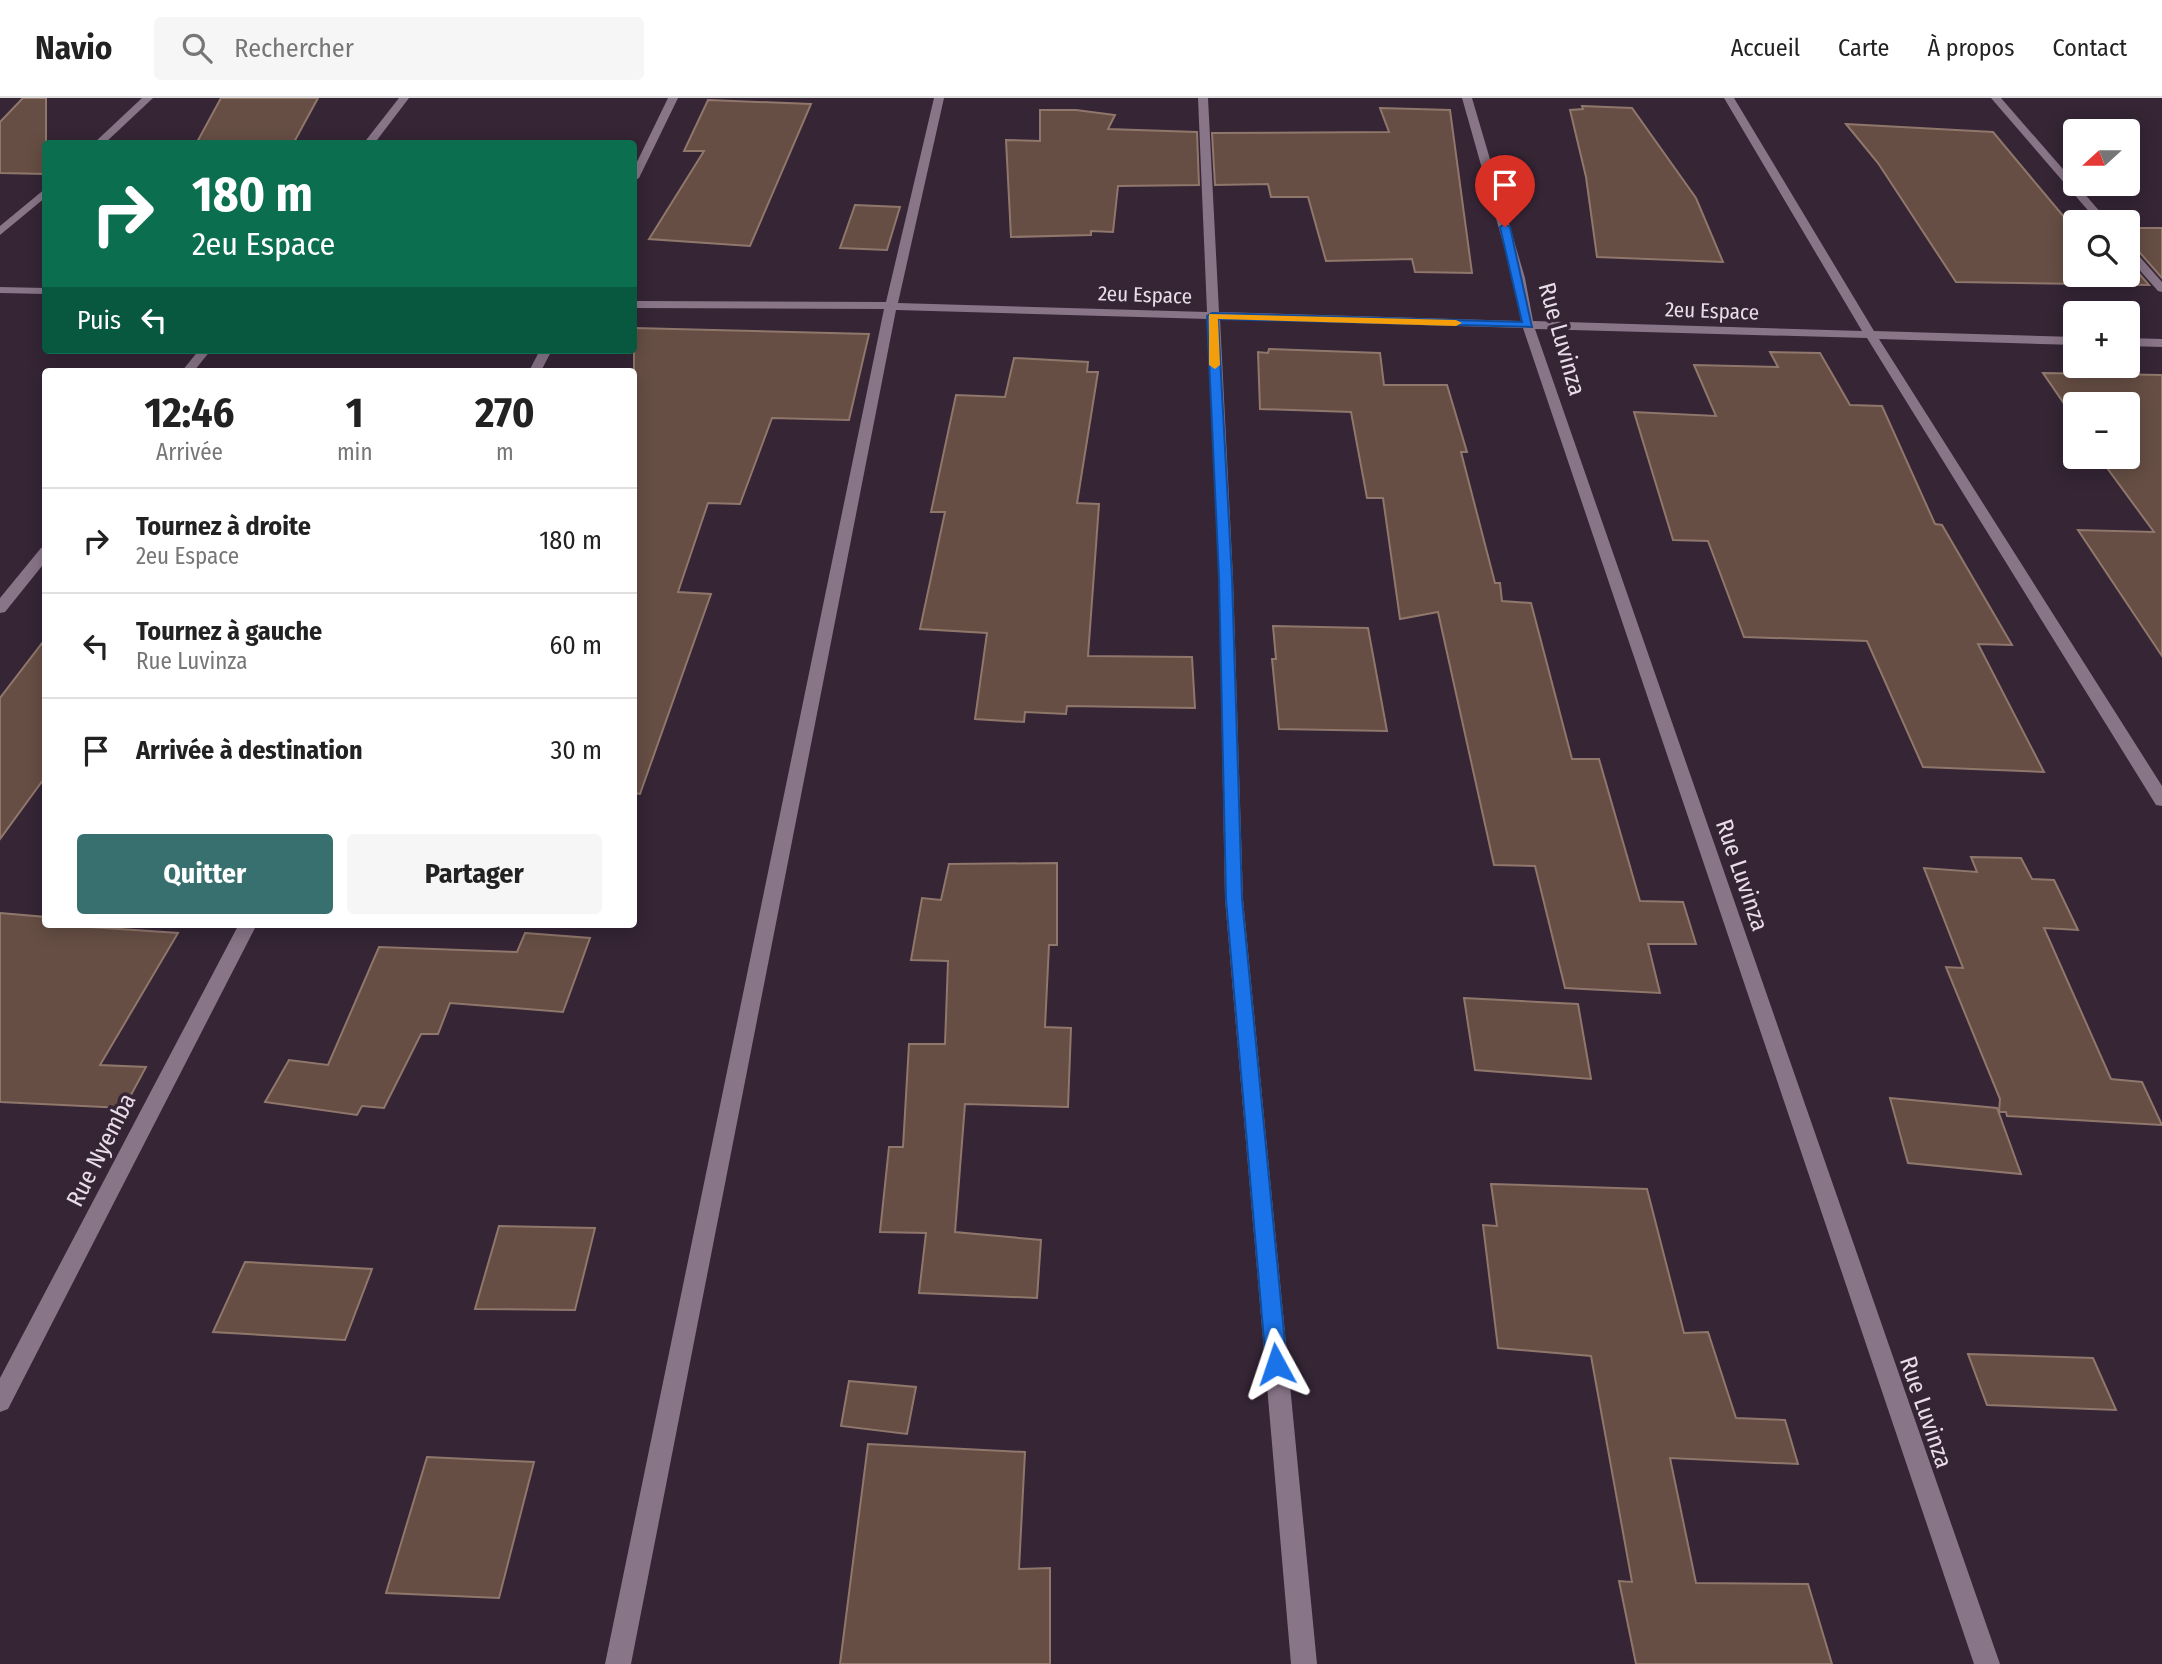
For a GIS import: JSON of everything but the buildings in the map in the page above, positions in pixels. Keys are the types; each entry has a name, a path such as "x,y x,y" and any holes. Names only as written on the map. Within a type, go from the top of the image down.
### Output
{"street":[{"path":"102,140 148,98"},
{"path":"371,140 404,98"},
{"path":"637,172 673,98"},
{"path":"618,1664 891,306 939,98"},
{"path":"1202,98 1226,578 1234,899 1304,1664"},
{"name":"Rue Luvinza","path":"1467,98 1519,278 1528,325 1987,1664"},
{"path":"1729,98 1870,334 2162,800"},
{"path":"1996,98 2094,210"},
{"path":"0,232 42,195"},
{"path":"2140,264 2162,289"},
{"path":"0,290 42,291"},
{"name":"2eu Espace","path":"637,304 891,306 2063,341"},
{"path":"2140,342 2162,343"},
{"path":"190,368 202,354"},
{"path":"0,608 42,556"},
{"name":"Rue Nyemba","path":"0,1401 246,928"}],"slow traffic":[{"path":"1215,365 1212,316 1456,323"}],"route":[{"path":"1276,1364 1234,899 1226,578 1212,316 1528,325 1505,227"}]}
